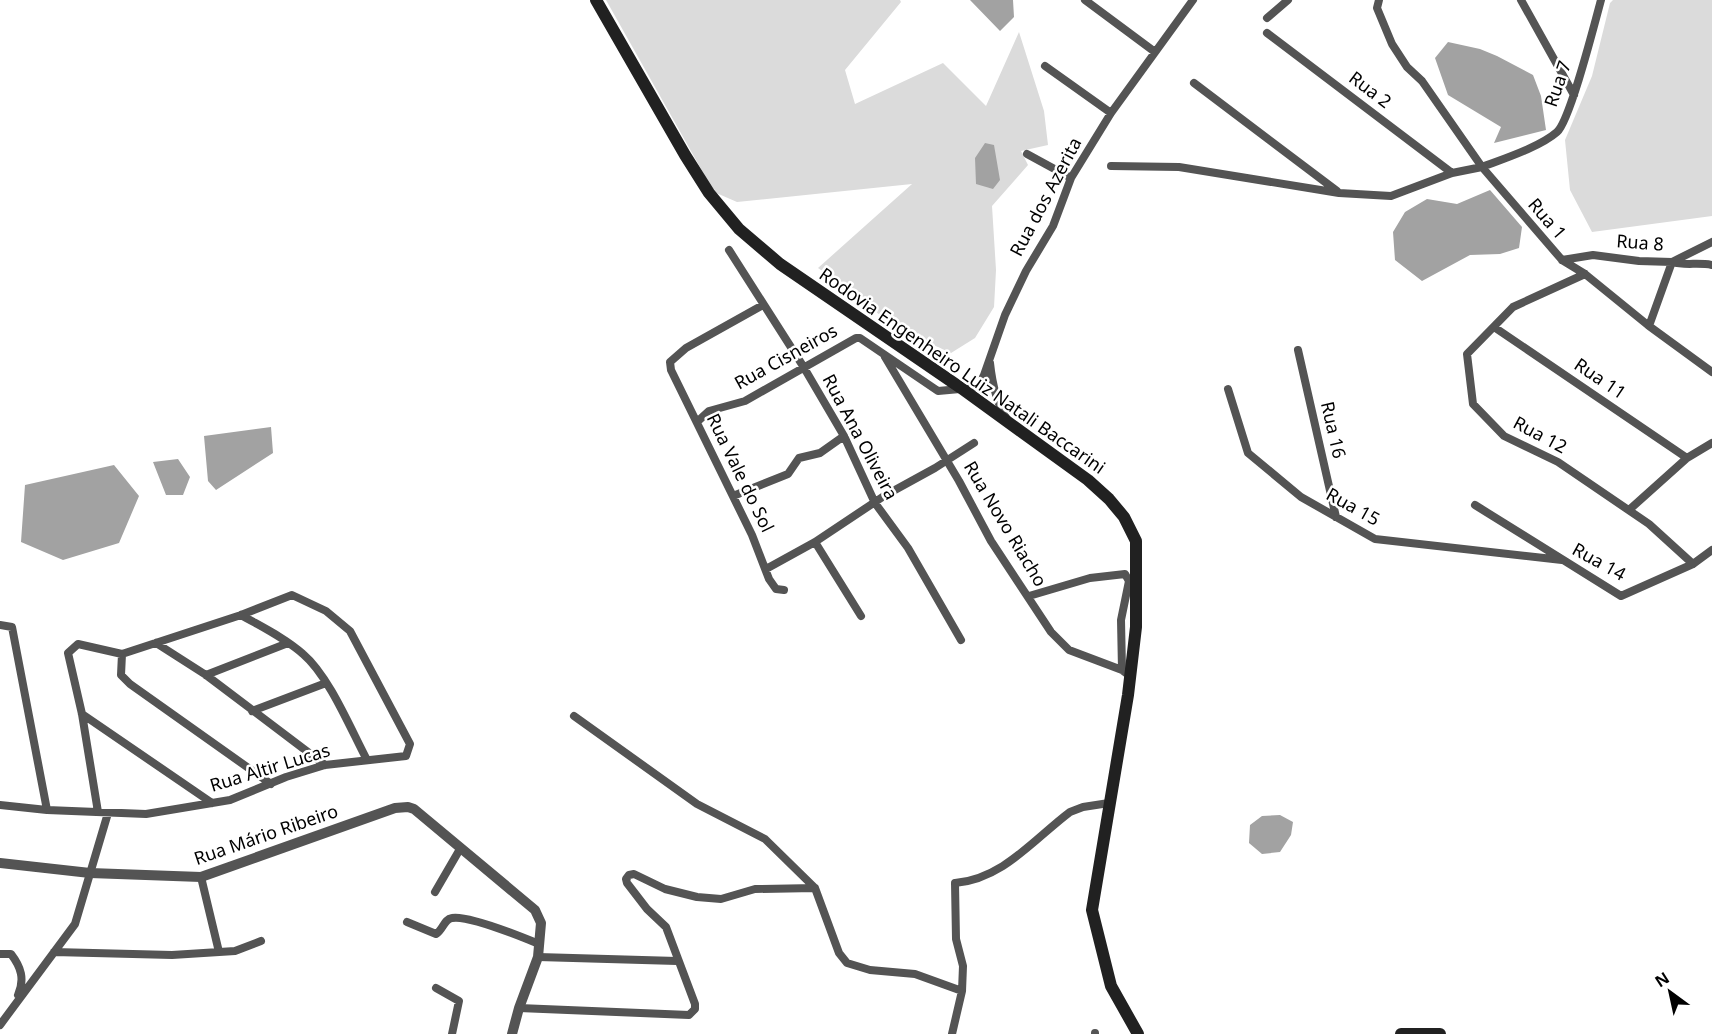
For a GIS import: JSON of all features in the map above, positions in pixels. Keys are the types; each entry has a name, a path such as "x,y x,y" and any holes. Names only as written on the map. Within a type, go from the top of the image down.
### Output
{"main road":[{"name":"Rodovia Engenheiro Luiz Natali Baccarini","path":"596,0 691,165 709,193 739,229 780,264 961,388 1088,480 1109,499 1124,517 1136,541 1136,627 1126,673 1092,910 1111,986 1138,1034"},
{"path":"1401,1034 1440,1034"}],"street":[{"path":"1085,0 1155,52"},
{"name":"Rua dos Azerita","path":"961,388 970,388 979,384 1005,315 1026,271 1053,226 1071,178 1111,113 1192,0"},
{"path":"1267,18 1288,0"},
{"name":"Rua 1","path":"1379,0 1377,9 1392,44 1407,67 1422,81 1482,167 1562,260 1585,274 1649,326 1712,372"},
{"path":"1521,0 1574,95"},
{"name":"Rua 7","path":"1482,167 1523,151 1559,131 1574,95 1601,0"},
{"name":"Rua 2","path":"1267,33 1452,173"},
{"path":"1045,66 1111,113"},
{"path":"1194,83 1340,193"},
{"path":"1027,154 1071,178"},
{"path":"1111,166 1179,167 1340,193 1391,196 1452,173 1482,167"},
{"name":"Rua 8","path":"1562,260 1593,255 1639,261 1672,262 1712,242"},
{"name":"Rua Ana Oliveira","path":"729,250 803,366 844,436 875,503 908,548 961,640"},
{"path":"1649,326 1672,262 1682,265 1702,263 1712,265"},
{"name":"Rua 12","path":"1585,274 1514,307 1467,354 1473,404 1504,436 1558,462 1629,510 1649,524 1693,564"},
{"name":"Rua Vale do Sol","path":"763,305 686,348 670,362 671,370 752,535 769,579 776,589 784,590"},
{"name":"Rua 11","path":"1494,327 1687,458"},
{"name":"Rua Cisneiros","path":"697,422 709,411 745,401 855,338 861,338 884,354"},
{"name":"Rua 16","path":"1298,350 1336,517"},
{"path":"884,354 938,391 961,388"},
{"name":"Rua Novo Riacho","path":"884,354 991,540 1051,632 1069,650 1126,673"},
{"path":"989,360 993,385 1003,413 1012,425"},
{"name":"Rua 15","path":"1228,389 1248,453 1301,497 1375,539 1562,560"},
{"path":"733,496 788,474 799,458 820,453 844,436"},
{"path":"766,568 815,542 974,443"},
{"path":"1629,510 1687,458 1712,443"},
{"name":"Rua 14","path":"1475,505 1621,596 1693,564 1712,550"},
{"path":"815,542 861,616"},
{"path":"1029,596 1090,578 1125,574 1129,581 1121,620 1126,673"},
{"name":"Rua Altir Lucas","path":"0,805 47,810 146,814 230,800 325,765 406,756 410,744 350,631 326,611 292,595 241,615"},
{"path":"98,812 82,714 68,653 78,644 122,654 241,615 305,655 326,683 367,760"},
{"path":"0,625 12,627 47,810"},
{"path":"156,643 206,675 325,765"},
{"path":"206,675 288,643"},
{"path":"122,654 122,675 130,684 271,784"},
{"path":"252,711 326,683"},
{"path":"82,714 212,803"},
{"path":"574,716 697,804 765,839 814,888 839,953 847,963 870,970 915,974 962,991"},
{"path":"952,1034 962,991 963,966 956,939 955,883 967,882 999,870 1070,812 1083,807 1109,803"},
{"name":"Rua Mário Ribeiro","path":"0,863 90,873 201,878 395,808 408,807 414,809 460,849"},
{"path":"0,1025 75,924 108,813"},
{"path":"435,892 460,849 535,910 541,923 538,957 512,1034"},
{"path":"519,1008 689,1015 694,1010 695,1004 666,927 647,909 627,883 626,879 629,875 634,874 665,889 697,897 721,898 755,889 814,888"},
{"path":"201,878 219,952"},
{"path":"407,922 436,934 441,931 447,920 453,917 482,923 540,944"},
{"path":"54,952 172,955 235,951 261,941"},
{"path":"0,954 11,954 18,963 23,978 14,1005"},
{"path":"538,957 677,961"},
{"path":"436,988 459,1001 460,1005 452,1034"}],"shaded area":[{"path":"606,0 900,0 901,2 845,70 855,104 943,63 986,106 1019,32 1044,111 1048,145 1021,151 1028,165 992,206 996,270 994,307 975,338 951,353 896,328 818,268 912,184 737,202 714,192"},
{"path":"970,0 1013,0 1014,17 1000,31"},
{"path":"1613,0 1712,0 1712,216 1592,232 1570,190 1565,140 1592,76 1610,3"},
{"path":"1448,42 1480,49 1533,75 1541,96 1546,130 1494,143 1501,127 1448,95 1435,58"},
{"path":"985,143 994,145 1000,180 993,189 976,184 975,158"},
{"path":"1490,190 1522,227 1519,248 1500,254 1470,255 1422,281 1395,260 1393,232 1405,212 1427,199 1457,204"},
{"path":"271,427 273,453 216,490 208,481 204,436"},
{"path":"178,459 190,477 183,495 166,495 153,462"},
{"path":"114,465 139,496 119,543 63,560 21,542 25,485"},
{"path":"1280,815 1293,822 1291,835 1280,852 1262,854 1249,843 1250,825 1262,816"}]}
